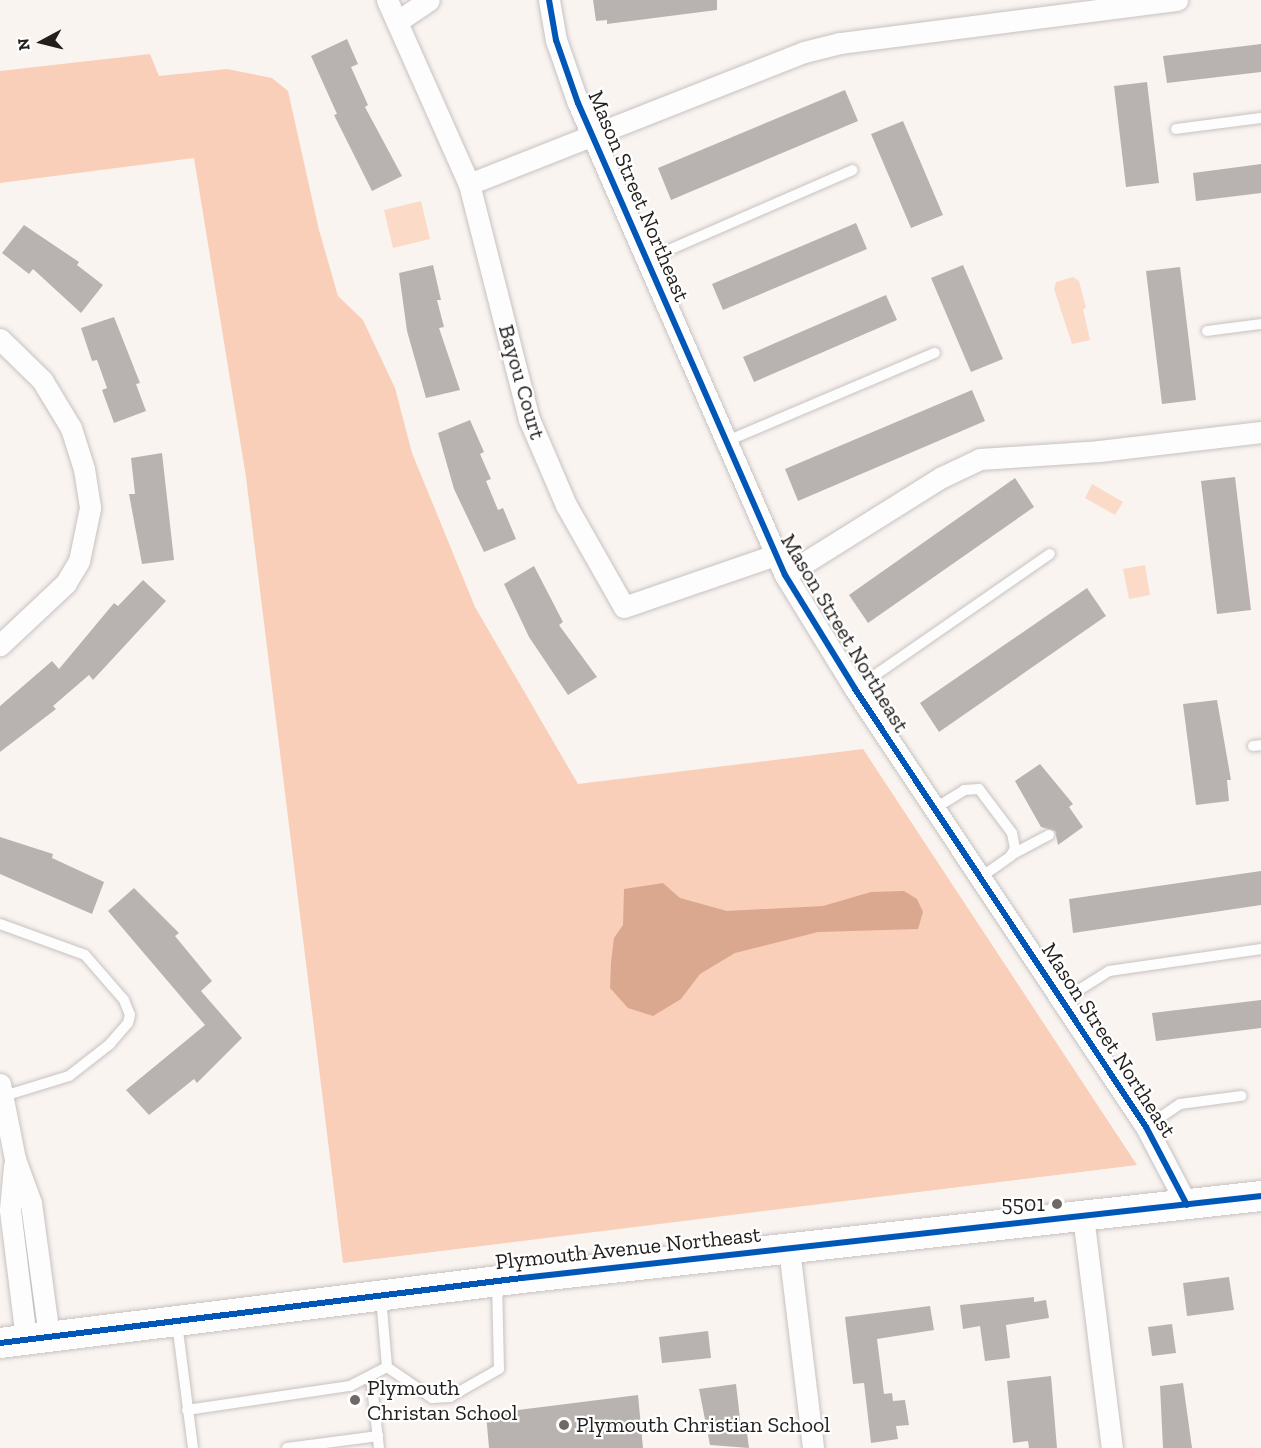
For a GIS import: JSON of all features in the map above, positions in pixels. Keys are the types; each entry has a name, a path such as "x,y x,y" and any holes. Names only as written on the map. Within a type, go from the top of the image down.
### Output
{"main road":[{"name":"Plymouth Avenue Northeast","path":"25,1339 496,1281 1261,1196"}],"street":[{"name":"Bayou Court","path":"387,0 469,184 529,419 566,505 624,607 775,555"},
{"path":"398,21 429,0"},
{"name":"Mason Street Northeast","path":"549,0 556,40 594,137 648,259 724,442 785,575 855,689 1146,1127 1187,1205"},
{"path":"469,184 594,137 804,52 840,43 1177,0"},
{"path":"0,339 42,380 71,428 84,469 90,508 79,561 66,583 0,645"},
{"path":"785,575 942,477 980,459 1100,451 1261,432"},
{"path":"2,1097 15,1159 32,1203 25,1339"},
{"path":"1083,1216 1112,1448"},
{"path":"789,1249 813,1448"}],"lane":[{"path":"1176,129 1261,118"},
{"path":"648,259 853,170"},
{"path":"1207,331 1261,324"},
{"path":"724,442 935,353"},
{"path":"855,689 1050,554"},
{"path":"934,809 964,790 984,792 1012,833 1015,848 1011,855"},
{"path":"979,878 1011,855 1049,835"},
{"path":"0,924 85,955 124,1000 130,1015 128,1023 110,1044 69,1077 2,1097"},
{"path":"1063,1000 1109,971 1261,949"},
{"path":"1146,1127 1180,1104 1241,1096"},
{"path":"387,1367 432,1398 450,1397 499,1369 496,1281"},
{"path":"381,1295 387,1367"},
{"path":"177,1320 193,1448"},
{"path":"187,1410 350,1386 371,1378 387,1367"},
{"path":"371,1378 380,1448"},
{"path":"287,1448 378,1436"}],"shaded area":[{"path":"150,54 159,76 227,69 272,78 288,91 319,230 338,296 363,320 395,388 412,453 475,607 578,784 863,749 1137,1165 343,1263 246,477 194,158 0,183 0,71"},
{"path":"421,201 430,239 393,248 384,210"},
{"path":"1073,277 1079,281 1086,308 1083,309 1090,340 1072,344 1054,289 1056,282"},
{"path":"1092,484 1123,502 1115,515 1085,498"},
{"path":"1145,565 1150,595 1129,599 1123,569"},
{"path":"663,883 680,898 727,911 823,906 871,892 904,891 917,899 923,912 918,929 818,932 735,953 700,974 681,999 653,1016 628,1008 610,988 611,962 614,938 623,925 624,889"}],"building":[{"path":"593,0 717,0 717,10 607,24 607,20 596,21"},
{"path":"347,39 358,64 351,67 368,105 365,107 402,176 372,191 334,115 337,114 311,56"},
{"path":"1261,44 1261,72 1167,83 1163,56"},
{"path":"1147,82 1159,183 1126,187 1114,86"},
{"path":"845,90 858,121 671,200 658,168"},
{"path":"903,121 943,215 911,228 871,134"},
{"path":"1261,164 1261,193 1196,201 1193,173"},
{"path":"856,223 867,249 723,310 712,284"},
{"path":"24,225 79,262 77,265 103,285 81,313 33,269 29,274 2,253"},
{"path":"433,265 441,300 437,300 444,327 439,328 460,390 426,398 407,331 399,273"},
{"path":"963,265 1003,359 971,372 931,278"},
{"path":"1180,267 1196,400 1162,404 1146,271"},
{"path":"886,295 897,320 754,382 743,357"},
{"path":"114,317 140,383 136,384 146,411 114,423 102,390 107,388 97,360 92,361 81,328"},
{"path":"972,390 985,421 798,501 785,469"},
{"path":"470,420 484,452 480,454 491,479 486,481 498,510 503,508 516,539 484,552 454,489 438,433"},
{"path":"162,453 174,560 142,564 129,494 135,494 131,458"},
{"path":"1235,477 1251,610 1217,614 1201,481"},
{"path":"1015,478 1034,507 868,623 849,595"},
{"path":"534,566 563,622 559,625 597,677 568,695 529,637 504,584"},
{"path":"143,580 166,601 93,680 89,675 53,706 56,709 0,752 0,706 52,661 59,669 114,603 118,606"},
{"path":"1087,588 1106,616 939,732 920,703"},
{"path":"1217,700 1231,780 1227,780 1229,801 1196,805 1183,704"},
{"path":"1040,764 1073,804 1069,807 1083,827 1058,845 1055,831 1041,827 1015,781"},
{"path":"0,837 53,854 52,858 104,882 92,914 0,874"},
{"path":"1261,871 1261,905 1073,933 1069,899"},
{"path":"134,888 179,933 175,936 212,981 201,991 242,1038 197,1083 194,1079 149,1115 126,1090 205,1025 108,911"},
{"path":"1261,1000 1261,1028 1156,1041 1152,1013"},
{"path":"1229,1277 1234,1310 1187,1316 1183,1283"},
{"path":"1034,1297 1034,1302 1046,1300 1049,1318 1006,1325 1010,1358 985,1361 980,1326 963,1329 960,1305"},
{"path":"930,1306 934,1330 877,1339 884,1394 892,1393 893,1401 905,1400 909,1425 896,1426 898,1439 871,1443 864,1383 853,1384 845,1317"},
{"path":"1172,1324 1176,1353 1152,1356 1148,1327"},
{"path":"708,1331 711,1358 662,1363 659,1337"},
{"path":"1051,1376 1057,1448 1029,1448 1028,1441 1013,1443 1007,1381"},
{"path":"1183,1383 1192,1448 1163,1448 1160,1386"},
{"path":"736,1384 741,1427 746,1426 749,1448 710,1445 699,1389"},
{"name":"Plymouth Christian School","path":"638,1395 643,1448 489,1448 486,1414"}],"cycle path":[{"path":"549,0 556,40 578,103 785,575 855,689 1146,1127 1187,1205"},
{"path":"0,1343 522,1278 1261,1196"}],"place":[{"name":"5501","path":"1057,1204"},
{"name":"Plymouth Christan School","path":"355,1400"},
{"name":"Plymouth Christian School","path":"564,1425"}]}
